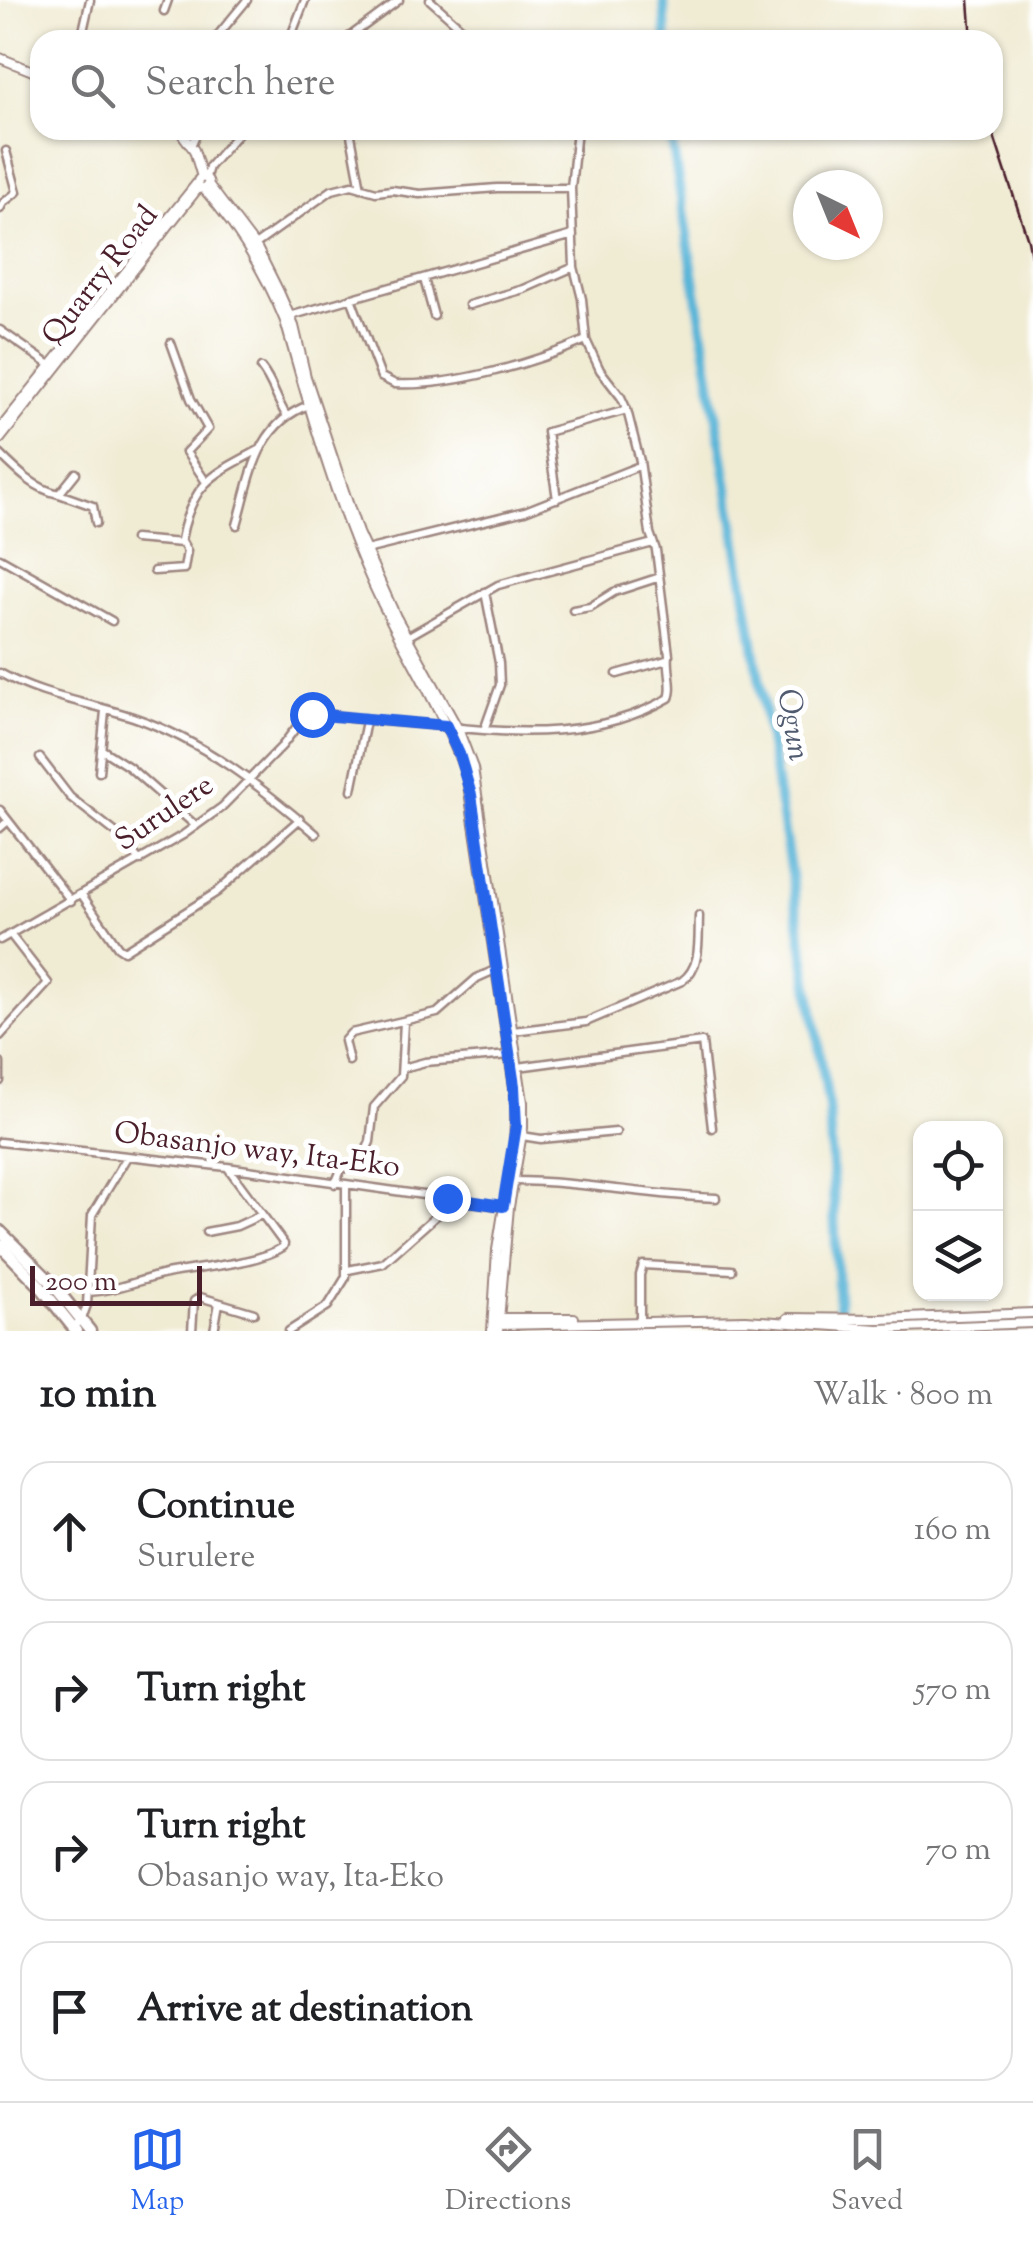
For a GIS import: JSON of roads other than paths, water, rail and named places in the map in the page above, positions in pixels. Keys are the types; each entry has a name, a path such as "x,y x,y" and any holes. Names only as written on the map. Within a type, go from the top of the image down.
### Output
{"highway":[{"path":"0,1231 51,1282 77,1326"},
{"path":"0,1245 77,1326 90,1331"}],"main road":[{"path":"3,59 30,70"},
{"path":"186,140 203,183 242,237 274,294 351,533 446,726 467,778 510,1055 516,1126 495,1325"},
{"path":"203,183 255,245 290,316 341,486 366,550 407,637 458,729 473,768 523,1102 522,1136 506,1206"},
{"name":"Quarry Road","path":"0,429 203,183"},
{"name":"Quarry Road","path":"0,439 203,183"},
{"path":"879,1324 1033,1313"},
{"path":"495,1325 640,1319 879,1324 1033,1322"},
{"path":"495,1325 741,1319"}],"street":[{"path":"83,30 90,0"},
{"path":"164,11 168,0"},
{"path":"222,30 247,0"},
{"path":"293,30 305,0"},
{"path":"358,30 399,0"},
{"path":"430,0 463,30"},
{"path":"191,146 194,140"},
{"path":"203,183 209,167 232,140"},
{"path":"352,140 361,188"},
{"path":"576,140 571,188 574,267 586,340 600,370 627,410 653,543 668,659 617,674"},
{"path":"1,206 16,195 6,151"},
{"path":"255,245 332,190 347,186 420,194 571,188"},
{"path":"290,316 573,235"},
{"path":"470,305 524,289 574,267"},
{"path":"424,280 434,316"},
{"path":"351,298 381,377 395,384 497,370 561,352 586,340"},
{"path":"0,330 50,365"},
{"path":"170,343 191,399 208,429 186,452 206,482"},
{"path":"261,368 276,388 286,415"},
{"path":"237,525 253,463 261,449 286,415 310,405"},
{"path":"557,498 548,432 627,410"},
{"path":"154,571 184,569 187,551 182,543 189,505 206,482 261,449"},
{"path":"0,454 29,480 93,506 96,523"},
{"path":"366,550 486,523 639,466"},
{"path":"59,494 76,472"},
{"path":"134,539 182,543"},
{"path":"407,637 506,582 653,543"},
{"path":"0,558 112,622"},
{"path":"574,610 625,587 657,578"},
{"path":"484,592 500,685 484,730"},
{"name":"Surulere","path":"0,940 140,861 222,807 282,746 304,717 318,713 458,729 563,730 620,719 669,698 672,692 666,669 668,659"},
{"path":"0,673 67,701 134,717 185,739 250,778 316,834"},
{"path":"99,772 105,710"},
{"path":"352,790 366,721"},
{"path":"101,749 196,826"},
{"path":"40,758 70,797 120,836 140,861"},
{"path":"0,810 70,901"},
{"path":"0,828 8,820"},
{"path":"82,895 124,951 217,892 300,820"},
{"path":"513,1031 586,1022 682,981 696,966 699,916"},
{"path":"0,1036 48,983 10,934"},
{"path":"349,1061 344,1040 351,1034 437,1013 477,978 497,969"},
{"path":"335,1184 341,1170 364,1157 374,1106 397,1082 402,1068 404,1022"},
{"path":"518,1066 702,1042 712,1128"},
{"path":"402,1068 425,1062 510,1055"},
{"path":"0,1062 0,1081"},
{"path":"522,1136 540,1139 616,1132"},
{"name":"Obasanjo way, Ita-Eko","path":"0,1142 227,1167 506,1206"},
{"path":"77,1326 88,1292 92,1216 127,1157"},
{"path":"88,1292 115,1290 160,1275 273,1254 284,1244 227,1167"},
{"path":"514,1181 562,1181 668,1197 716,1198"},
{"path":"289,1331 328,1306 348,1270 346,1185"},
{"path":"348,1270 383,1263 437,1215 447,1198"},
{"path":"206,1232 260,1216"},
{"path":"640,1319 640,1275 644,1265 732,1270"},
{"path":"192,1331 194,1301 200,1297 254,1312"},
{"path":"214,1331 219,1303"}],"waterway":[{"name":"Ogun","path":"664,0 666,30"},
{"name":"Ogun","path":"672,140 829,1108 840,1331"}],"railway":[{"path":"969,0 971,30"},
{"path":"995,140 1033,266"}]}
